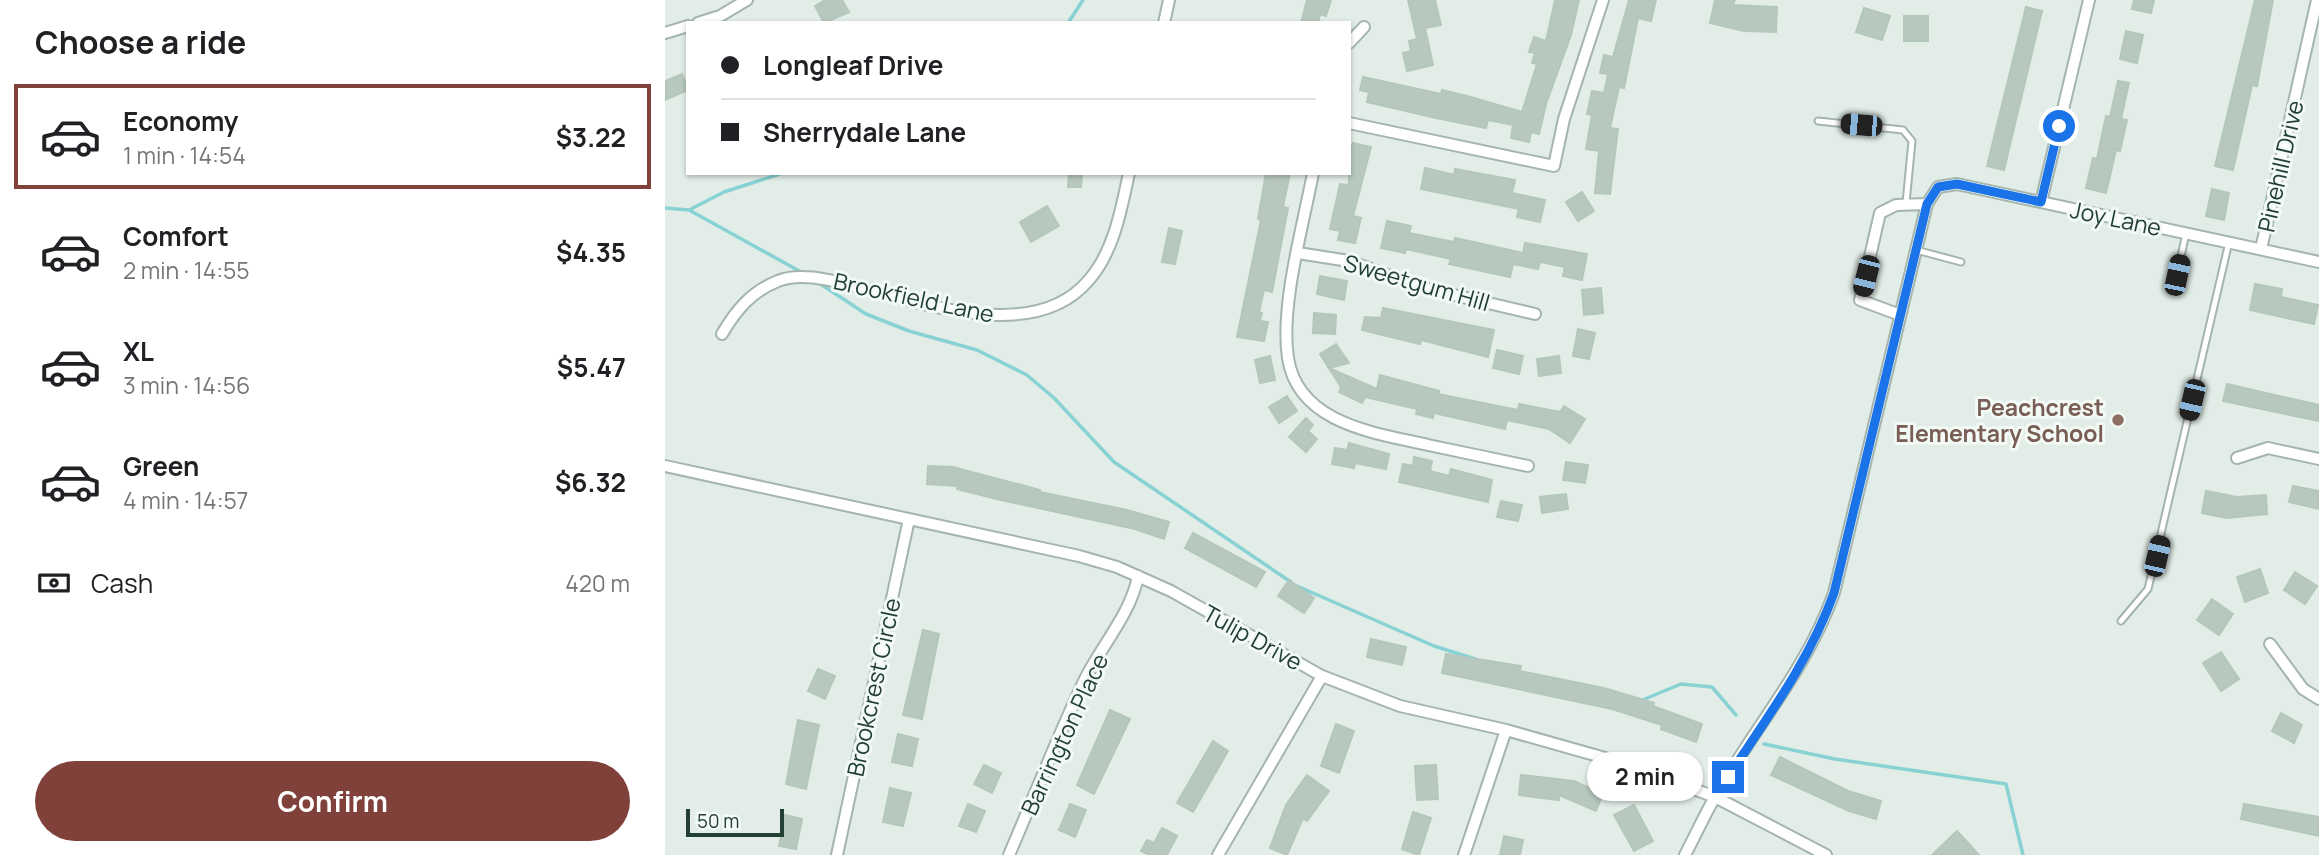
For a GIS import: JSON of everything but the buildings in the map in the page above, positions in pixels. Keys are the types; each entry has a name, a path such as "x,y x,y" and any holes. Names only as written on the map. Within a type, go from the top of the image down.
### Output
{"street":[{"path":"704,21 720,16 747,0"},
{"path":"1164,21 1169,0"},
{"path":"1351,123 1554,166 1564,119 1603,0"},
{"path":"2041,202 2089,0"},
{"name":"Pinehill Drive","path":"2261,249 2317,0"},
{"path":"665,33 686,27"},
{"path":"1351,41 1364,27"},
{"name":"Brookfield Lane","path":"722,334 736,311 756,292 781,279 823,279 976,314 1011,316 1070,299 1089,281 1104,258 1118,222 1129,175"},
{"path":"1313,175 1290,299 1288,359 1298,387 1321,411 1359,429 1528,467"},
{"name":"Joy Lane","path":"1927,204 1938,187 1957,184 2319,262"},
{"path":"1685,855 1715,797 1793,679 1822,626 1834,593 1927,204 1906,203 1880,213 1860,300 1900,315"},
{"name":"Sweetgum Hill","path":"1298,253 1349,261 1424,288 1535,314"},
{"path":"2237,458 2268,448 2319,458"},
{"name":"Tulip Drive","path":"665,466 1079,556 1138,576 1322,676 1400,706 1506,730 1630,765 1715,797 1826,855"},
{"name":"Brookcrest Circle","path":"837,855 909,519"},
{"name":"Barrington Place","path":"1009,855 1085,679 1116,627 1136,588 1138,576"},
{"path":"2270,644 2303,689 2319,699"},
{"path":"1218,855 1322,676"},
{"path":"1464,855 1506,730"}],"lane":[{"path":"1818,121 1903,130 1912,141 1906,203"},
{"path":"2177,275 2186,233"},
{"path":"2121,621 2148,589 2229,242"},
{"path":"1916,250 1961,262"}],"waterway":[{"path":"1069,21 1083,0"},
{"path":"665,208 689,210 724,192 777,175"},
{"path":"689,210 803,273"},
{"path":"816,281 866,314 909,331 977,350 1027,375 1054,398 1114,462 1291,582"},
{"path":"1297,586 1434,646 1475,659"},
{"path":"1640,701 1681,684 1712,687 1736,715"},
{"path":"1764,744 1835,759 2006,784 2023,855"}],"place":[{"name":"Peachcrest Elementary School","path":"2118,420"}],"route":[{"path":"1728,777 1793,679 1822,626 1834,593 1927,204 1938,187 1957,184 2041,202 2059,126"}]}
